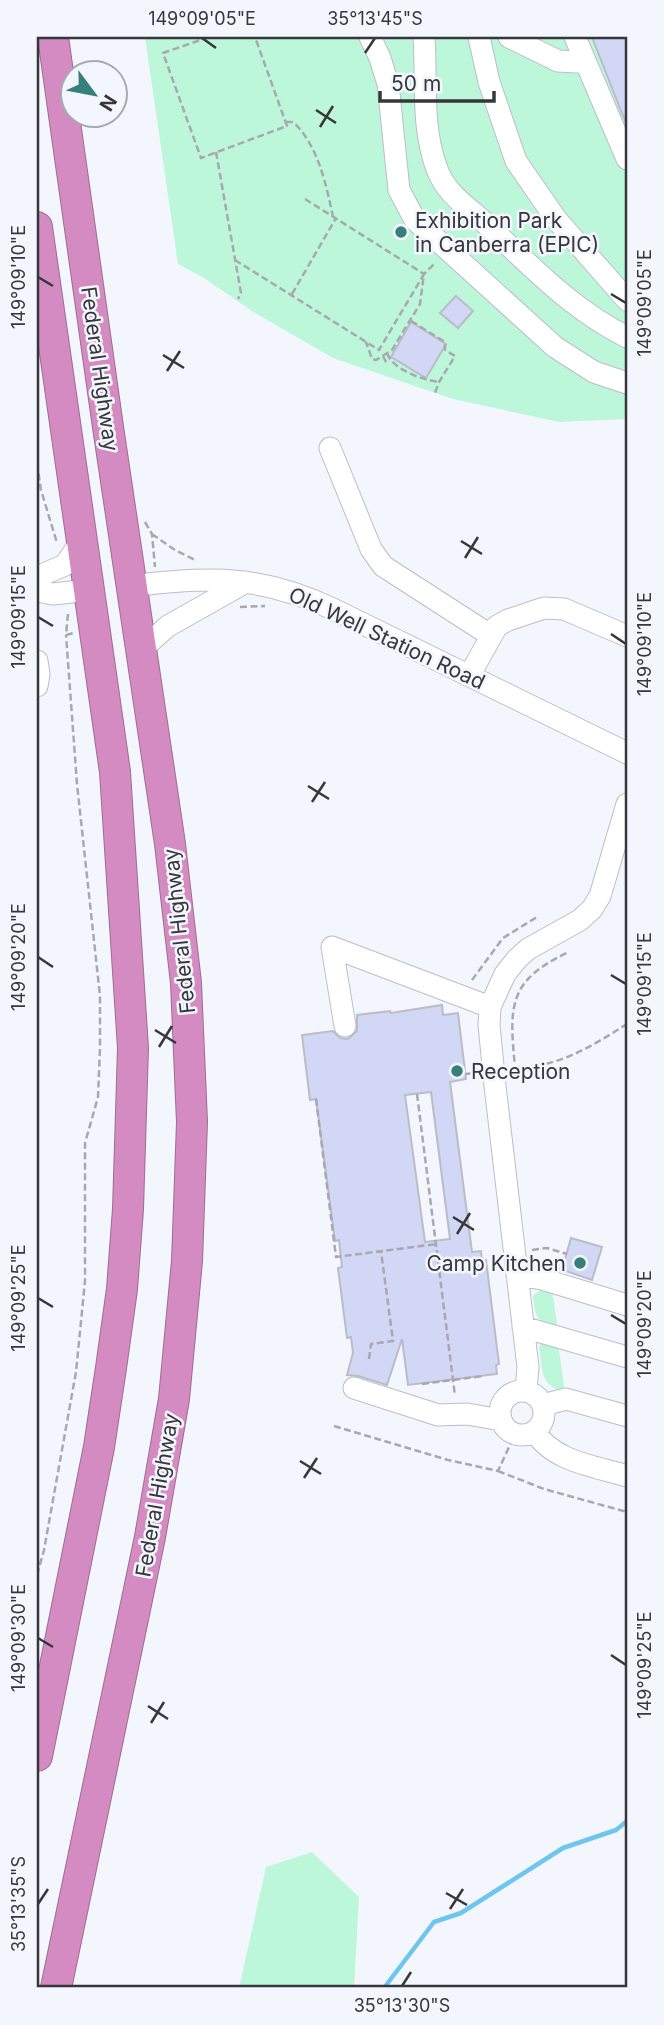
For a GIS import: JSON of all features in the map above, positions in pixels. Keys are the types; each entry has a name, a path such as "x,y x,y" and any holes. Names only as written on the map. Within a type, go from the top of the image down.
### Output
{"highway":[{"name":"Federal Highway","path":"56,1988 163,1469 174,1399 187,1261 192,1122 186,983 170,845 57,42"},
{"name":"Federal Highway","path":"37,227 68,538 80,591 96,629 115,772 133,1048 128,1209 122,1289 99,1447 37,1755"},
{"path":"80,591 132,586"}],"street":[{"path":"370,37 388,84 399,190 415,220 555,347 594,372 627,383"},
{"path":"424,37 424,102 435,165 449,192 536,273 585,313 627,337"},
{"path":"479,37 489,82 516,161 556,219 627,300"},
{"path":"509,37 558,61 576,62"},
{"path":"575,37 627,159"},
{"path":"390,103 424,102"},
{"path":"330,448 371,549 383,566 490,635"},
{"path":"68,538 65,565 44,574 37,589 53,594 80,591"},
{"name":"Old Well Station Road","path":"132,586 197,579 246,582 287,590 307,597 627,753"},
{"path":"141,650 168,626 246,582"},
{"path":"469,676 497,626 544,608 564,609 627,636"},
{"path":"37,661 37,687"},
{"path":"526,1390 528,1367 493,1070 490,1007 505,974 517,958 580,920 592,909 600,895 627,804"},
{"path":"345,1026 332,947 490,1007"},
{"path":"517,1275 542,1279 627,1305"},
{"path":"523,1327 627,1357"},
{"path":"355,1388 438,1415 458,1414 517,1429 556,1454 627,1476"},
{"path":"526,1390 533,1393 543,1405 544,1420 517,1429 501,1405 511,1393 526,1390"},
{"path":"543,1405 566,1399 627,1416"}],"path":[{"path":"209,37 163,53 201,158 287,126 255,37"},
{"path":"285,122 293,122 303,131 324,176 335,218 292,296"},
{"path":"216,152 241,293 238,299"},
{"path":"305,199 424,274"},
{"path":"235,260 379,350 424,274 451,253"},
{"path":"366,342 372,359 376,360 392,350 420,304 424,274"},
{"path":"410,321 445,342 445,350 455,356 435,393"},
{"path":"385,354 387,364"},
{"path":"385,354 390,360 425,380 439,382"},
{"path":"37,463 41,489 68,538 65,565"},
{"path":"152,534 199,562"},
{"path":"37,1575 44,1550 76,1371 85,1281 85,1143 98,1097 100,996 77,784 66,635 80,591"},
{"path":"234,608 270,606"},
{"path":"66,635 96,629"},
{"path":"460,997 503,938 537,917"},
{"path":"515,1067 511,1027 512,1011 519,991 545,963 569,952"},
{"path":"466,1074 515,1067 536,1068 582,1051 627,1024"},
{"path":"417,1094 458,1414"},
{"path":"316,1099 336,1257 437,1244"},
{"path":"515,1252 547,1248 566,1254"},
{"path":"369,1359 371,1344 393,1341 382,1251"},
{"path":"422,1384 483,1376"},
{"path":"334,1426 448,1460 498,1471 544,1489 627,1512"},
{"path":"498,1471 517,1429"}],"green space":[{"name":"Exhibition Park in Canberra (EPIC)","path":"145,37 627,37 627,419 559,422 453,399 333,358 178,264"},
{"path":"542,1288 552,1289 558,1331 542,1322 535,1310 533,1296"},
{"path":"542,1342 558,1343 565,1393 546,1381 539,1347"},
{"path":"312,1852 359,1897 354,1988 239,1988 266,1867"}],"building":[{"path":"592,37 627,37 627,125 621,111"},
{"path":"456,296 473,311 458,328 440,313"},
{"path":"411,322 446,344 426,378 391,357"},
{"path":"442,1005 443,1015 458,1013 466,1079 450,1082 472,1252 481,1251 482,1261 486,1260 499,1364 496,1365 497,1374 408,1385 402,1339 387,1385 347,1375 353,1353 351,1337 347,1338 338,1268 342,1267 339,1240 335,1241 316,1099 310,1100 302,1035 333,1031 340,1038 348,1039 357,1031 357,1015","holes":["431,1092 450,1239 425,1242 405,1095"]},
{"name":"Camp Kitchen","path":"571,1238 602,1247 592,1280 557,1268 560,1260 565,1259"}],"waterway":[{"path":"384,1988 434,1922 461,1913 563,1848 616,1830 627,1821"}],"place":[{"name":"Exhibition Park in Canberra (EPIC)","path":"401,232"},
{"name":"Reception","path":"457,1071"},
{"name":"Camp Kitchen","path":"580,1263"}]}
